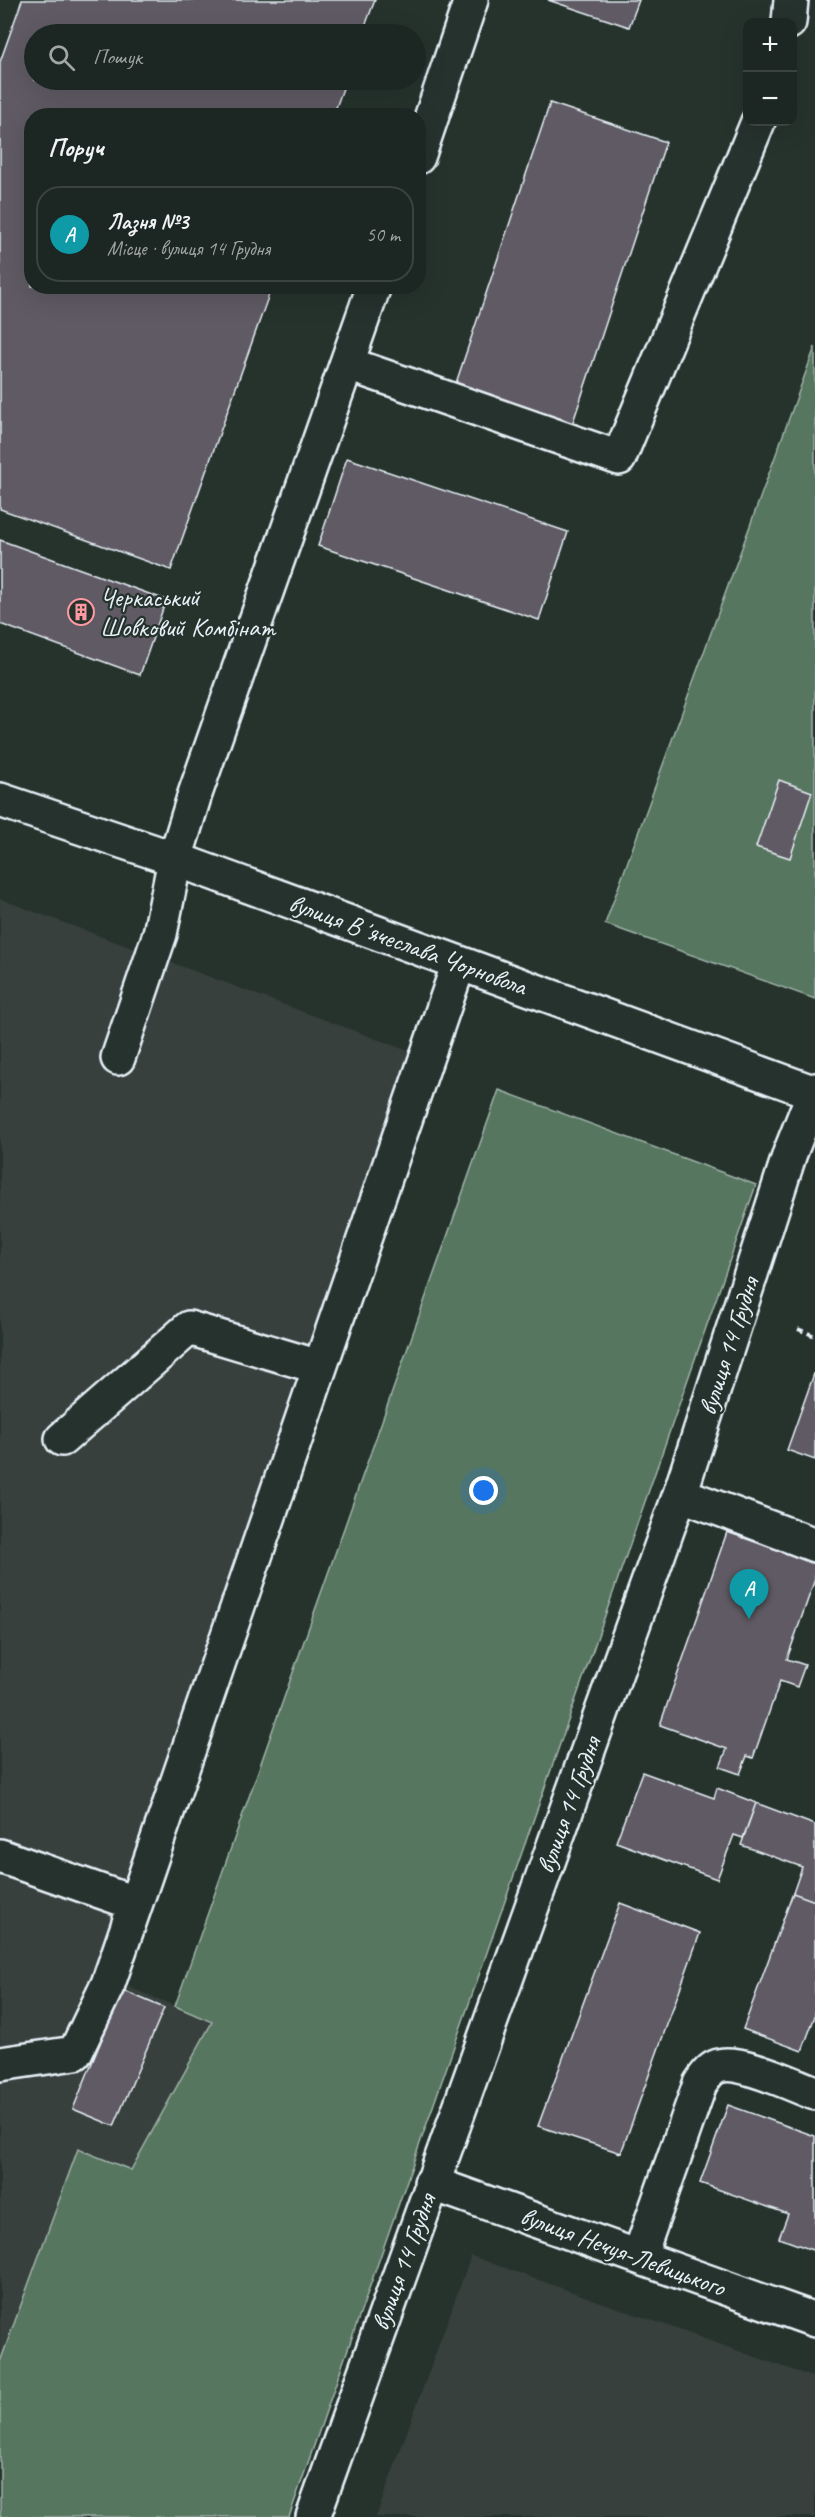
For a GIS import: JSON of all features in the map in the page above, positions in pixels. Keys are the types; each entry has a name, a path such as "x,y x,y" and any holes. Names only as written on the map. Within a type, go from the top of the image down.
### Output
{"street":[{"path":"426,134 471,0"},
{"path":"789,18 791,0"},
{"path":"348,364 618,458 756,126"},
{"path":"118,1058 160,934 174,859 229,696 371,294"},
{"name":"вулиця Вʼячеслава Чорновола","path":"0,800 174,859 815,1092"},
{"path":"0,2064 75,2054 108,1983 459,963"},
{"name":"вулиця 14 Грудня","path":"312,2517 680,1494 790,1153 815,1092"},
{"path":"62,1439 189,1328 319,1367"},
{"path":"680,1494 815,1545"},
{"path":"0,1856 134,1903"},
{"path":"639,2257 700,2084 707,2074 716,2067 740,2066 815,2093"},
{"name":"вулиця Нечуя-Левицького","path":"431,2183 815,2320"}],"path":[{"path":"798,1329 815,1335"}],"shaded area":[{"path":"0,899 422,1056 126,1986 212,2021 131,2170 78,2150 0,2362"},
{"path":"471,2256 815,2378 815,2517 376,2517"}],"green space":[{"path":"815,347 815,999 605,924"},
{"path":"499,1090 756,1185 289,2517 0,2517 0,2362 78,2149 131,2170 212,2022 175,2006"}],"building":[{"path":"22,0 375,0 366,24 24,24 24,90 342,90 336,108 24,108 24,294 269,294 171,570 0,509 0,62"},
{"path":"548,0 639,0 629,27"},
{"path":"550,103 666,142 572,425 455,386"},
{"path":"347,458 568,532 539,620 318,546"},
{"name":"Черкаський Шовковий Комбінат","path":"0,540 166,600 140,675 0,624"},
{"path":"779,780 812,792 790,858 756,847"},
{"path":"815,1371 815,1460 787,1450"},
{"path":"727,1532 815,1563 815,1579 787,1659 805,1665 797,1687 780,1681 753,1758 747,1756 740,1774 720,1767 727,1749 660,1725"},
{"path":"642,1772 714,1798 717,1788 756,1803 743,1838 734,1835 717,1879 616,1842"},
{"path":"756,1803 815,1825 815,1901 793,1893 802,1867 741,1845"},
{"path":"793,1893 815,1901 815,2016 802,2051 743,2029"},
{"path":"620,1903 700,1933 621,2153 538,2126"},
{"path":"122,1990 164,2008 114,2126 73,2109"},
{"path":"728,2105 815,2136 815,2251 779,2238 788,2214 700,2183"}],"place":[{"name":"Черкаський Шовковий Комбінат","path":"81,612"},
{"name":"Лазня №3","path":"749,1619"}]}
